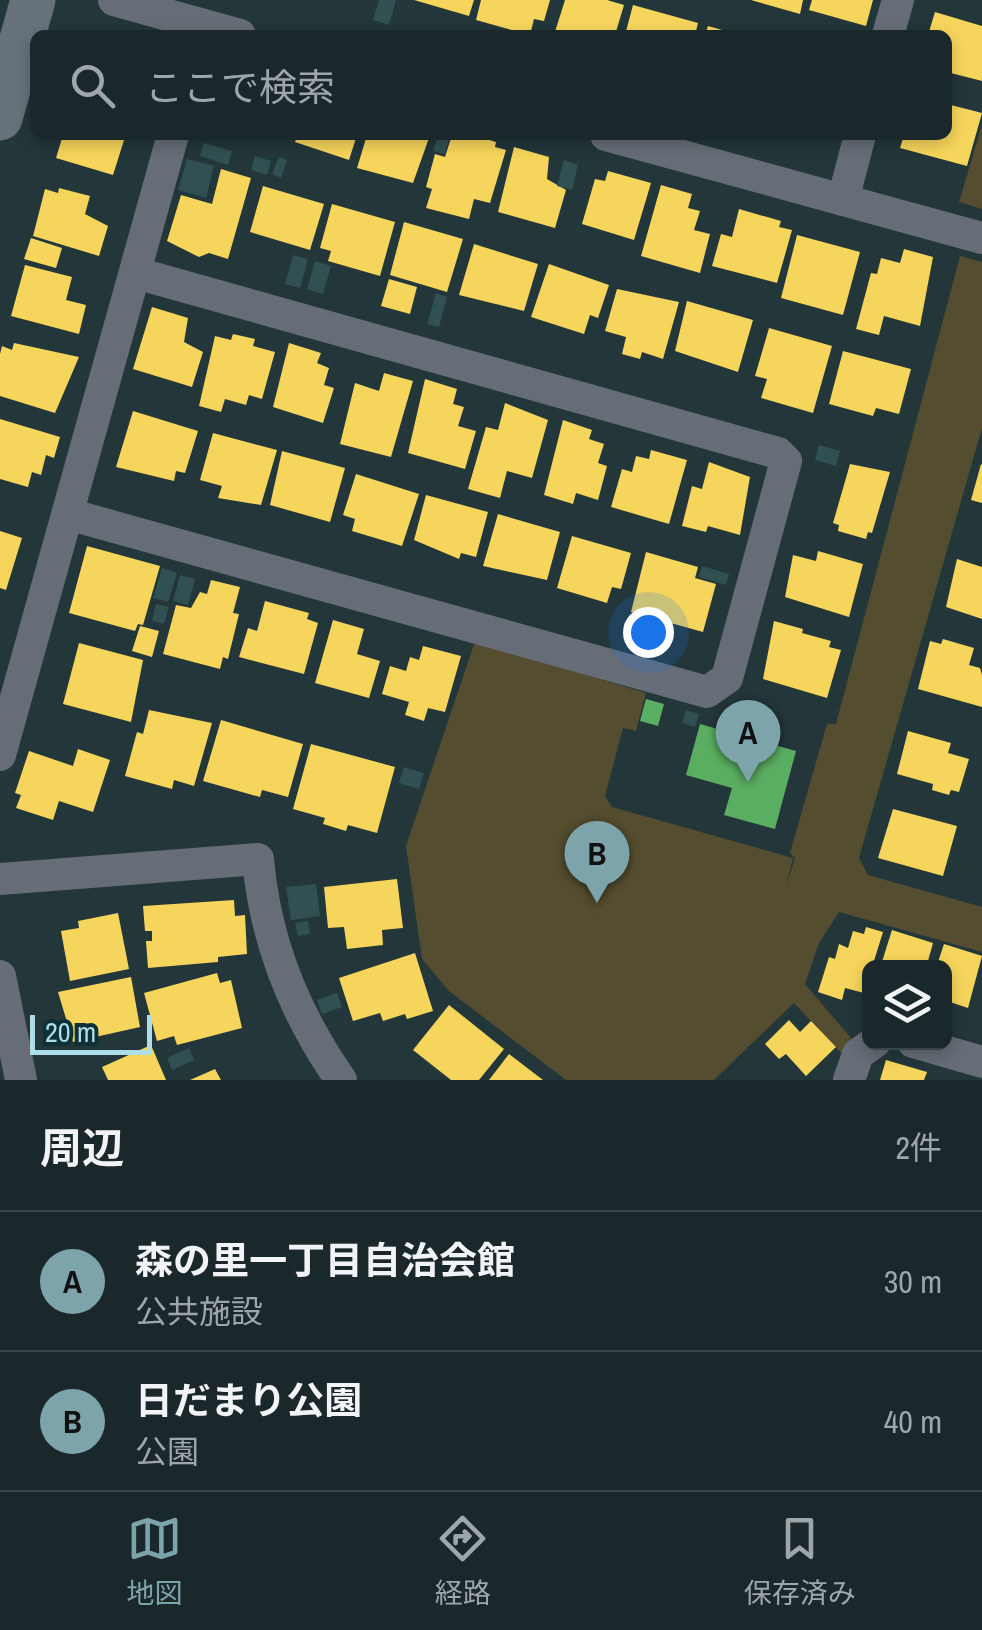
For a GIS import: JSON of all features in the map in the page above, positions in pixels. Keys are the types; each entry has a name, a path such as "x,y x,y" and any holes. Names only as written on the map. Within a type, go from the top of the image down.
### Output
{"street":[{"path":"0,118 34,0"},
{"path":"114,0 205,20 228,30"},
{"path":"889,30 898,0"},
{"path":"0,755 172,140"},
{"path":"624,140 982,238"},
{"path":"843,200 859,140"},
{"path":"68,514 707,692 727,678 786,461 778,453 136,273"},
{"path":"0,878 258,859 269,934 290,992 316,1046 341,1080"},
{"path":"0,976 21,1080"},
{"path":"849,1080 858,1054 864,1050"},
{"path":"941,1050 982,1062"}],"shaded area":[{"path":"982,125 982,209 959,202"},
{"path":"960,256 982,262 982,428 859,858 868,875 982,907 982,952 839,912 819,943 805,984 851,1038 843,1055 794,1003 714,1080 566,1080 449,991 422,959 406,846 475,641 646,693 636,731 623,728 605,796 612,807 793,858 786,886 795,858 790,853 827,724 836,724"}],"building: 住宅":[{"path":"414,0 474,0 469,16"},
{"path":"481,0 550,0 544,21 534,19 531,30 512,30 476,20"},
{"path":"565,0 607,0 624,5 616,30 556,30"},
{"path":"751,0 803,0 800,14"},
{"path":"812,0 873,0 866,26 809,10"},
{"path":"633,5 698,23 696,30 626,30"},
{"path":"935,12 982,26 982,81 952,73 952,30 930,30"},
{"path":"952,105 982,113 967,166 900,148 902,140 952,140"},
{"path":"61,140 124,140 113,175 56,158"},
{"path":"296,140 355,140 349,160"},
{"path":"365,140 428,140 413,183 357,168"},
{"path":"450,140 489,140 496,142 495,147 506,150 490,203 474,199 469,219 426,208 432,189 426,187 435,154 445,157"},
{"path":"514,147 549,157 547,179 566,190 555,228 498,212"},
{"path":"221,169 251,178 228,259 209,253 199,257 167,241 181,195 212,204"},
{"path":"608,171 651,183 634,240 582,224 595,179 605,181"},
{"path":"661,185 692,194 688,208 700,211 694,230 710,234 700,273 641,256"},
{"path":"263,186 324,204 310,250 250,232"},
{"path":"59,188 90,196 85,214 108,226 99,256 33,236 45,189 58,193"},
{"path":"332,204 395,222 380,276 328,261 331,251 320,248"},
{"path":"739,209 781,221 779,227 792,230 777,283 712,266 721,234 732,237"},
{"path":"404,222 463,239 447,292 390,275"},
{"path":"797,235 860,252 843,315 781,298"},
{"path":"31,238 62,248 56,268 24,259"},
{"path":"474,244 538,264 524,311 459,295"},
{"path":"904,249 933,257 920,326 884,316 879,335 856,329 871,273 877,274 881,258 900,263"},
{"path":"549,264 609,285 598,318 590,315 584,334 531,317"},
{"path":"25,265 72,277 66,300 86,305 79,334 11,316"},
{"path":"389,279 417,287 410,314 381,306"},
{"path":"617,289 679,302 663,359 642,352 640,359 622,354 626,337 605,331"},
{"path":"687,301 753,320 738,372 675,351"},
{"path":"152,307 188,318 184,342 203,352 192,387 133,369"},
{"path":"769,328 832,346 813,413 761,398 767,379 755,376"},
{"path":"233,334 255,339 253,346 275,352 262,399 249,395 246,405 225,399 221,412 199,406 215,336 231,340"},
{"path":"14,343 79,357 55,413 0,396 2,346 12,350"},
{"path":"289,343 321,353 317,363 329,368 324,385 334,388 323,423 273,407"},
{"path":"843,351 911,369 899,414 876,408 873,416 829,404"},
{"path":"384,373 413,381 391,457 340,444 355,383 379,391"},
{"path":"425,379 457,389 453,404 464,407 458,426 476,431 465,469 408,453"},
{"path":"505,403 548,420 532,478 507,471 500,498 468,489 486,427 498,430"},
{"path":"133,411 198,431 185,473 176,471 174,481 116,467"},
{"path":"0,419 60,437 54,458 46,455 41,475 32,472 28,487 0,479"},
{"path":"563,420 592,430 589,439 604,444 598,463 607,466 598,500 576,493 573,504 544,495"},
{"path":"213,433 277,450 261,505 218,498 222,486 200,480"},
{"path":"651,450 687,460 669,524 611,507 622,469 632,472 636,456 649,459"},
{"path":"282,451 345,468 330,522 270,505"},
{"path":"709,462 750,477 740,535 708,526 706,532 682,526 692,486 702,489"},
{"path":"850,464 890,472 872,533 868,532 866,539 838,531 839,525 833,523"},
{"path":"982,465 982,503 971,500"},
{"path":"356,474 419,494 402,546 352,531 355,519 343,515"},
{"path":"426,495 488,512 476,557 461,553 459,559 414,540"},
{"path":"498,514 560,532 547,580 483,566"},
{"path":"0,531 22,538 6,590 0,588"},
{"path":"572,536 631,553 621,589 612,587 607,603 557,588"},
{"path":"87,546 160,566 143,625 138,624 135,631 69,613"},
{"path":"818,551 863,564 849,617 785,597 793,555 816,561"},
{"path":"646,552 698,567 695,578 716,584 703,632 631,612"},
{"path":"957,559 982,567 982,619 946,607"},
{"path":"211,580 240,587 233,613 239,614 228,659 223,657 220,669 163,654 176,605 191,608 200,592 207,594"},
{"path":"265,601 309,613 307,619 318,623 304,674 239,657 248,628 257,631"},
{"path":"333,620 364,629 357,654 380,661 369,698 315,683"},
{"path":"774,621 831,641 829,647 841,650 827,698 763,679"},
{"path":"140,626 159,631 152,657 132,651"},
{"path":"943,639 974,648 969,665 980,668 982,707 918,689 930,641 941,644"},
{"path":"79,643 143,660 131,722 63,704"},
{"path":"423,646 461,656 445,712 428,708 424,721 405,715 409,702 382,694 390,666 406,671 410,657 419,660"},
{"path":"149,710 212,723 194,786 174,780 172,789 125,776 137,732 143,734"},
{"path":"221,720 303,744 288,797 262,790 260,797 203,781"},
{"path":"908,731 951,743 948,753 969,759 959,792 951,790 949,795 932,790 933,784 897,774"},
{"path":"311,744 395,767 377,833 348,825 346,831 323,824 325,818 293,809"},
{"path":"78,749 110,760 93,812 59,801 53,820 16,808 21,795 15,793 29,751 73,766"},
{"path":"893,809 957,826 943,876 878,858"},
{"path":"397,879 403,928 382,930 383,945 347,949 344,927 328,928 324,887"},
{"path":"234,900 235,916 245,915 247,954 218,957 218,962 148,968 146,941 152,941 152,931 145,931 143,906"},
{"path":"118,913 129,969 70,981 61,931 79,928 78,921"},
{"path":"866,927 883,932 874,960 862,960 862,992 845,988 842,1000 818,992 829,957 835,959 839,944 848,948 853,931 864,934"},
{"path":"892,930 933,943 928,960 883,960"},
{"path":"944,944 982,956 968,1008 952,1003 952,960 939,960"},
{"path":"415,953 433,1011 407,1019 405,1014 383,1021 380,1013 353,1021 339,978"},
{"path":"217,973 220,983 231,980 242,1028 177,1045 174,1036 157,1041 144,993"},
{"path":"131,977 140,1027 73,1042 58,992"},
{"path":"449,1005 504,1049 479,1080 451,1080 413,1050"},
{"path":"789,1020 800,1032 811,1021 836,1047 806,1076 786,1054 779,1059 765,1044"},
{"path":"151,1045 166,1080 108,1080 102,1067"},
{"path":"509,1054 543,1080 489,1080"},
{"path":"886,1060 927,1072 924,1080 880,1080"},
{"path":"215,1069 221,1080 190,1080"}],"building: 公共":[{"path":"646,699 664,704 658,726 640,721"},
{"path":"700,724 796,751 775,829 724,815 732,788 686,775"}],"building: その他":[{"path":"379,0 396,0 389,25 373,20"},
{"path":"436,140 449,140 445,154 433,151"},
{"path":"204,143 232,151 228,165 200,156"},
{"path":"255,156 271,161 267,175 251,170"},
{"path":"279,157 287,160 281,178 272,174"},
{"path":"187,159 214,166 206,198 178,190"},
{"path":"564,160 578,165 572,190 557,186"},
{"path":"293,255 308,259 300,288 285,284"},
{"path":"315,261 331,266 323,294 307,289"},
{"path":"436,293 447,297 439,327 427,324"},
{"path":"819,445 840,451 836,466 815,460"},
{"path":"702,566 729,574 726,585 699,577"},
{"path":"162,568 177,573 168,602 153,598"},
{"path":"180,575 195,579 188,605 173,601"},
{"path":"156,604 169,607 164,624 152,621"},
{"path":"686,710 699,714 695,727 682,723"},
{"path":"404,767 424,773 419,789 399,783"},
{"path":"316,884 320,916 291,920 286,887"},
{"path":"308,921 310,934 298,936 295,923"},
{"path":"337,993 342,1007 322,1014 317,1000"},
{"path":"189,1048 194,1060 172,1070 167,1058"}],"place":[{"name":"森の里一丁目自治会館","path":"748,782"},
{"name":"日だまり公園","path":"597,903"}]}
